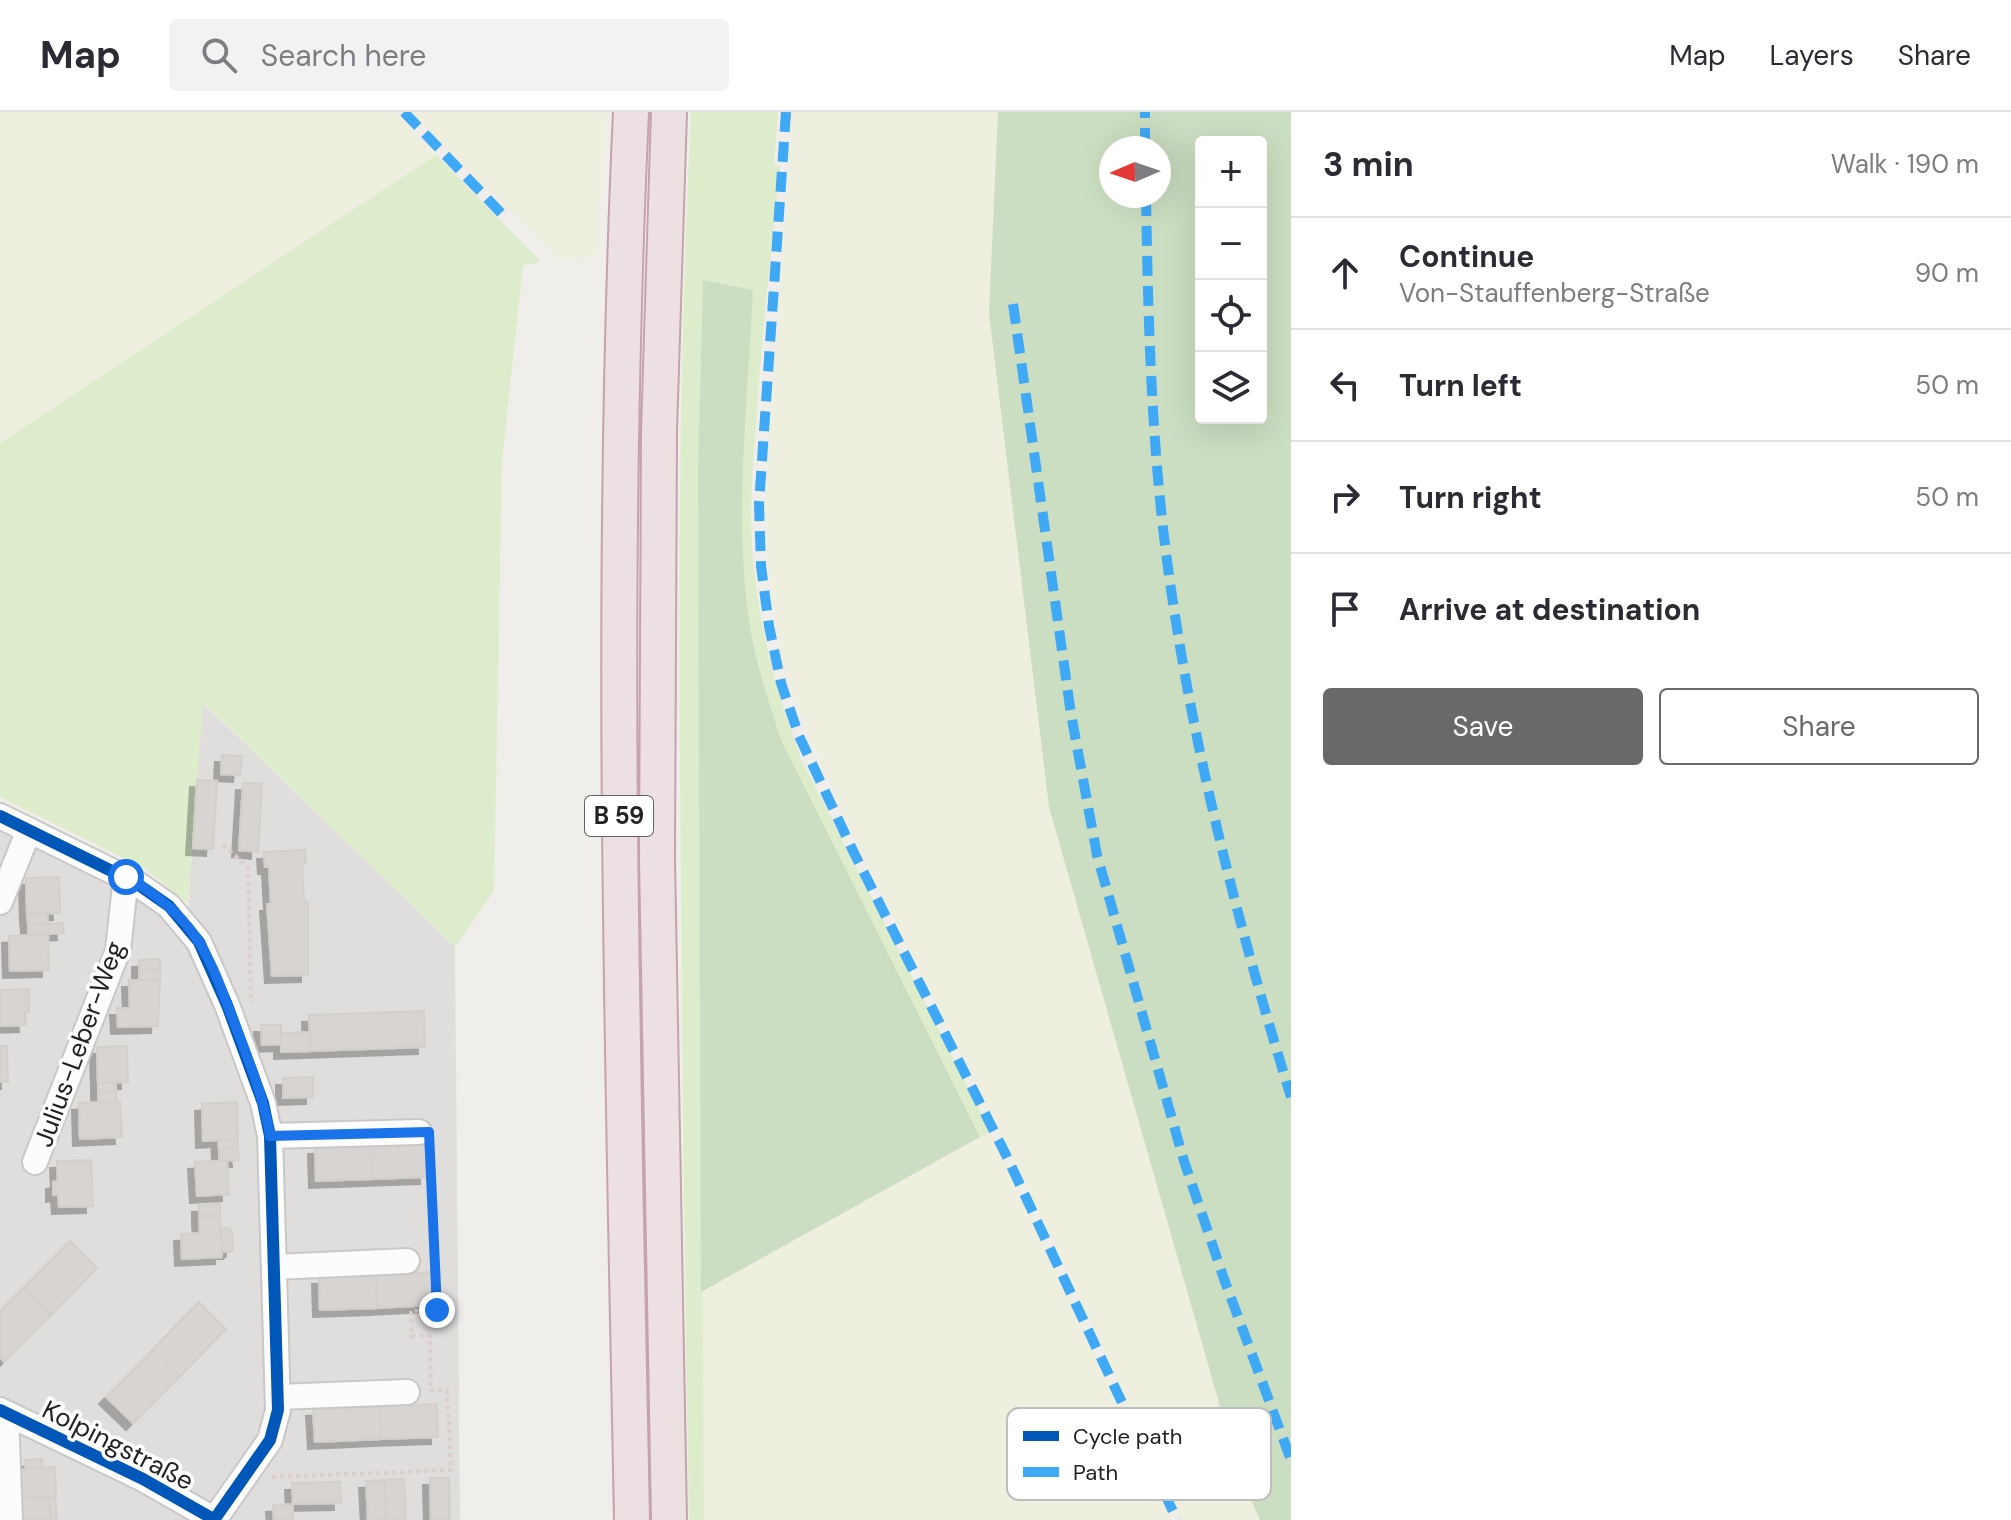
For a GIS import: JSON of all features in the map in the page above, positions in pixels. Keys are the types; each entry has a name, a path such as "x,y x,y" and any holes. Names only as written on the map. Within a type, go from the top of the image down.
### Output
{"highway":[{"name":"B 59","path":"631,112 623,321 618,707 632,1520"},
{"name":"B 59","path":"669,112 659,432 657,859 669,1520"}],"street":[{"path":"0,816 126,877 169,906 199,942 215,974 252,1070 270,1136 278,1397 276,1421 270,1440 214,1520"},
{"path":"0,902 29,830"},
{"name":"Julius-Leber-Weg","path":"35,1162 118,950 126,877"},
{"path":"270,1136 419,1132"},
{"path":"275,1267 407,1261"},
{"path":"278,1397 407,1392"},
{"path":"3,1412 10,1520"},
{"name":"Kolpingstraße","path":"3,1412 143,1479 214,1520"}],"path":[{"path":"223,845 248,867 251,1005"},
{"path":"246,1478 451,1470 447,1390 431,1390 430,1336 412,1336 411,1311 437,1310 429,1132 419,1132"}],"shaded area":[{"path":"202,702 455,947 460,1520 0,1520 0,824 188,911"}],"green space":[{"path":"0,112 395,112 436,155 0,443"},
{"path":"409,112 607,112 598,256 561,260"},
{"path":"691,112 778,112 774,165 780,166 751,502 753,559 764,635 801,759 991,1132 980,1137 781,740 749,621 742,539 743,456 753,290 703,280 698,469 704,1520 689,1520 682,1037 680,494"},
{"path":"793,112 998,112 989,313 1225,1408 1130,1408 1057,1249 865,860 804,724 780,650 768,567 764,507"},
{"path":"998,112 1291,112 1291,1520 1260,1520 1251,1500 1271,1500 1271,1408 1220,1408 1049,807 989,313"},
{"path":"436,155 541,262 523,265 502,461 494,891 455,947 203,702 188,903 145,869 0,797 0,443"},
{"path":"703,280 753,290 742,497 745,580 755,651 781,740 980,1137 701,1292 698,469"},
{"path":"991,1132 1122,1408 1007,1408 1007,1500 1166,1500 1174,1517 1169,1520 704,1520 701,1292"},
{"path":"1172,1500 1251,1500 1260,1520 1181,1520"}],"building":[{"path":"222,755 242,756 240,775 221,774"},
{"path":"197,780 217,781 213,849 193,848"},
{"path":"243,783 262,784 258,852 239,850"},
{"path":"305,850 306,862 302,867 304,901 308,903 308,975 272,976 267,904 271,904 269,867 265,867 264,852"},
{"path":"59,877 60,913 27,914 26,878"},
{"path":"47,913 48,924 28,924 27,914"},
{"path":"63,923 64,933 48,934 48,924"},
{"path":"28,924 48,924 48,934 28,935"},
{"path":"48,934 49,970 10,971 9,936"},
{"path":"160,959 160,970 139,970 139,960"},
{"path":"139,970 160,970 160,980 139,980"},
{"path":"129,980 160,980 158,1026 118,1027 117,1008 130,1008"},
{"path":"29,989 26,1025 0,1026 0,990"},
{"path":"424,1011 425,1047 310,1051 309,1015"},
{"path":"261,1025 281,1025 281,1044 262,1045"},
{"path":"310,1032 310,1051 281,1052 281,1033"},
{"path":"0,1046 7,1046 8,1082 0,1082"},
{"path":"127,1046 128,1082 98,1083 97,1047"},
{"path":"313,1077 313,1097 283,1098 283,1078"},
{"path":"116,1082 116,1092 98,1093 98,1083"},
{"path":"116,1092 117,1102 98,1102 98,1093"},
{"path":"120,1102 122,1137 80,1139 79,1103"},
{"path":"237,1102 238,1139 203,1141 202,1104"},
{"path":"238,1139 238,1148 219,1149 218,1140"},
{"path":"426,1143 427,1177 372,1179 370,1145"},
{"path":"370,1145 372,1179 316,1181 315,1147"},
{"path":"238,1148 239,1160 219,1161 219,1149"},
{"path":"91,1160 93,1206 59,1207 58,1194 53,1195 53,1182 58,1181 57,1161"},
{"path":"227,1160 229,1194 197,1196 195,1162"},
{"path":"220,1204 220,1216 199,1216 199,1205"},
{"path":"199,1216 220,1216 222,1257 182,1259 181,1234 200,1233"},
{"path":"221,1228 232,1231 233,1249 230,1252 222,1252"},
{"path":"70,1241 97,1268 51,1315 23,1288"},
{"path":"432,1272 434,1305 377,1308 376,1275"},
{"path":"376,1275 377,1308 320,1310 319,1277"},
{"path":"23,1288 51,1315 4,1362 0,1357 0,1311"},
{"path":"199,1302 226,1329 180,1376 153,1350"},
{"path":"153,1350 180,1376 133,1423 106,1397"},
{"path":"437,1404 438,1437 381,1439 380,1406"},
{"path":"380,1406 381,1439 315,1442 313,1409"},
{"path":"42,1459 42,1468 26,1468 25,1460"},
{"path":"55,1467 56,1497 19,1498 18,1469"},
{"path":"430,1478 449,1478 450,1520 431,1520"},
{"path":"404,1479 406,1520 386,1520 385,1480"},
{"path":"385,1480 386,1520 368,1520 366,1481"},
{"path":"340,1482 341,1503 293,1504 292,1483"},
{"path":"49,1497 51,1520 20,1520 19,1498"},
{"path":"49,1497 55,1497 57,1520 51,1520"},
{"path":"293,1504 293,1520 274,1520 273,1505"}],"marked path":[{"path":"404,112 501,213"},
{"path":"786,112 759,504 761,566 781,683 799,736 854,853 1006,1155 1125,1408"},
{"path":"1145,112 1145,136"},
{"path":"1146,208 1154,420 1161,509 1176,622 1217,828 1291,1097"},
{"path":"1013,304 1071,714 1097,855 1184,1161 1291,1460"},
{"path":"1168,1500 1177,1520"}],"cycle path":[{"path":"0,816 136,883 169,906 199,942 227,1005 263,1103 270,1136 278,1410 270,1440 214,1520"},
{"path":"0,1410 143,1479 215,1520"}],"route":[{"path":"126,877 169,906 199,942 215,974 252,1070 270,1136 429,1132 437,1310"}]}
